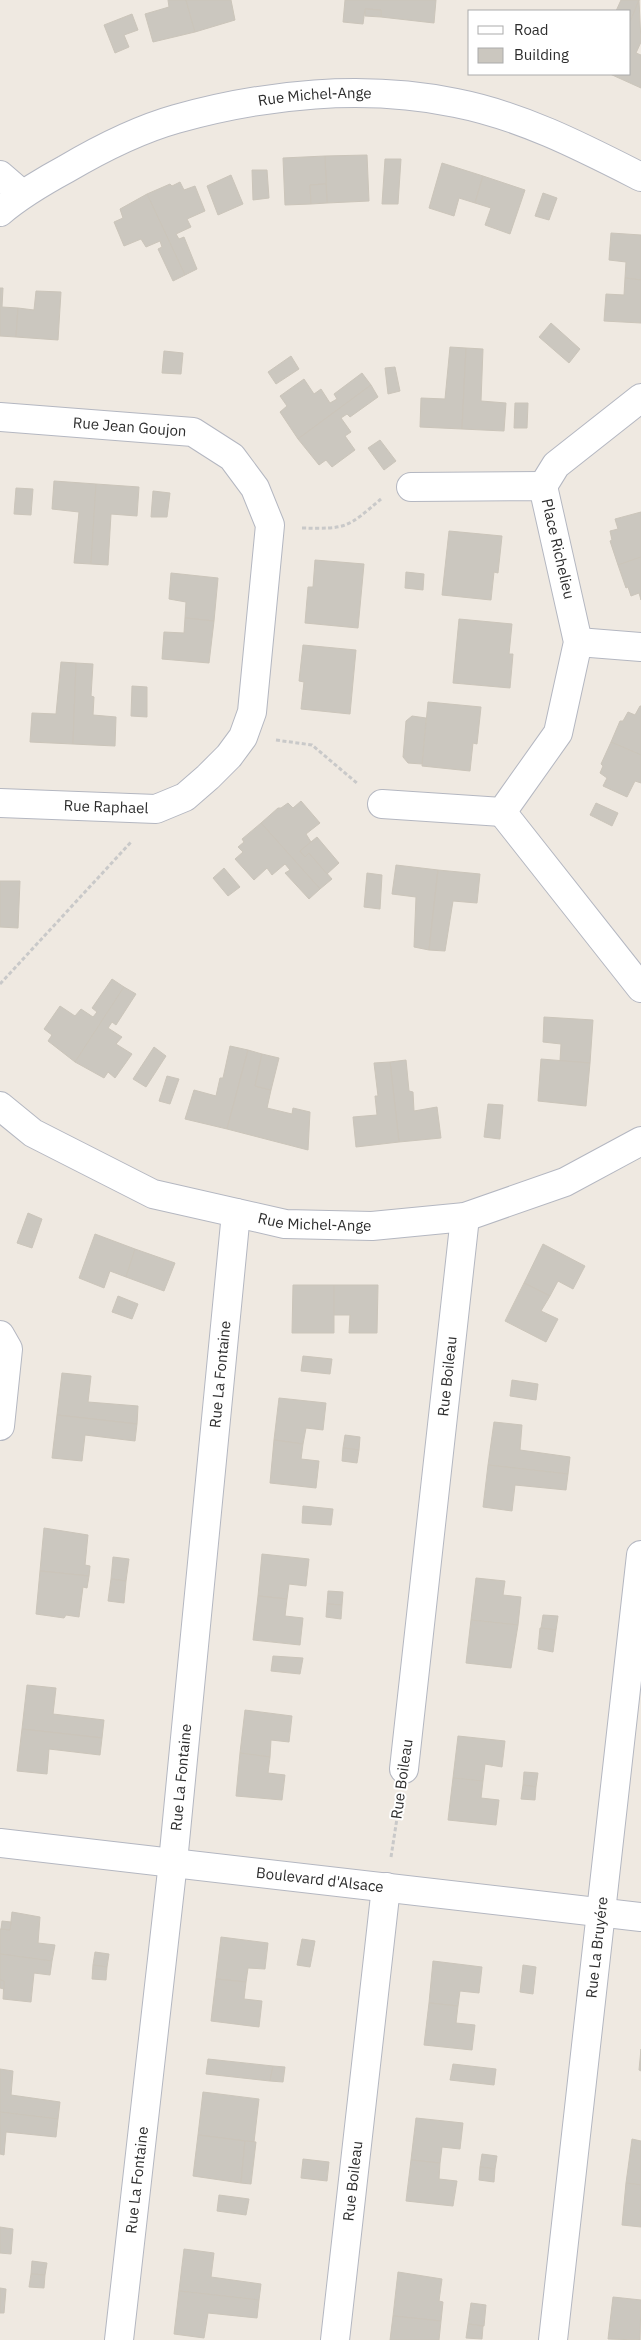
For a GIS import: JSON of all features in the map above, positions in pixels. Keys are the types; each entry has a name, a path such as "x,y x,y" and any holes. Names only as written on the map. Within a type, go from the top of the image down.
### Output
{"street":[{"name":"Rue Michel-Ange","path":"0,212 22,194 104,147 175,120 271,98 339,94 399,95 456,103 517,120 564,138 641,177"},
{"path":"0,175 22,194"},
{"path":"543,486 556,465 641,398"},
{"name":"Rue Jean Goujon","path":"0,416 193,432 232,457 256,488 270,525"},
{"name":"Place Richelieu","path":"411,486 543,486 578,642 558,733 502,812"},
{"path":"243,737 252,712 270,525"},
{"path":"578,642 641,647"},
{"name":"Rue Raphael","path":"0,803 156,809 186,797 222,763 243,737"},
{"path":"382,804 502,812 641,988"},
{"name":"Rue Michel-Ange","path":"0,1106 33,1133 153,1194 285,1224 372,1226 465,1217 565,1182 641,1141"},
{"name":"Rue La Fontaine","path":"118,2340 173,1862 236,1213"},
{"name":"Rue Boileau","path":"404,1769 465,1217"},
{"path":"0,1336 8,1349 0,1426"},
{"name":"Rue La Bruyére","path":"553,2340 641,1555"},
{"name":"Boulevard d'Alsace","path":"0,1843 641,1917"},
{"name":"Rue Boileau","path":"335,2340 386,1887"}],"path":[{"path":"270,525 335,529 353,523 387,494 411,486"},
{"path":"243,737 312,745 382,804"},
{"path":"0,984 138,835 156,809"},
{"name":"Rue Boileau","path":"386,1887 404,1769"}],"building":[{"path":"168,0 186,0 195,32 153,42 145,14 169,7"},
{"path":"186,0 231,0 235,20 195,32"},
{"path":"345,0 436,0 434,23 381,17 381,10 365,9 363,24 343,22"},
{"path":"621,0 639,0 631,20 631,10 616,10"},
{"path":"639,0 641,42 636,53 641,55 641,88 612,75 631,75 631,20"},
{"path":"365,9 381,10 381,17 365,16"},
{"path":"132,14 138,30 124,35 129,47 115,53 104,25"},
{"path":"367,155 369,201 327,203 325,156"},
{"path":"325,156 326,184 310,185 311,204 285,205 283,158"},
{"path":"385,159 401,159 398,204 382,204"},
{"path":"442,163 483,176 475,203 459,198 454,216 429,208"},
{"path":"252,170 267,170 269,198 253,200"},
{"path":"231,175 243,204 218,215 207,186"},
{"path":"483,176 525,190 510,234 485,225 491,208 475,203"},
{"path":"180,182 184,190 195,186 205,211 187,219 191,227 176,234 179,239 184,237 197,269 185,275 147,194 170,184 172,186"},
{"path":"326,184 327,203 311,204 310,185"},
{"path":"543,193 557,198 549,220 535,216"},
{"path":"147,194 185,275 173,281 158,249 162,247 160,241 146,247 141,239 124,246 114,222 123,218 120,209"},
{"path":"611,233 641,235 641,280 625,278 626,262 609,260"},
{"path":"625,278 641,280 641,323 604,321 606,294 624,295"},
{"path":"0,288 3,288 2,307 18,308 16,337 0,336"},
{"path":"36,291 61,292 58,340 16,337 18,308 34,310"},
{"path":"551,323 580,349 569,363 539,337"},
{"path":"450,347 466,348 462,429 420,427 421,398 445,399"},
{"path":"466,348 483,349 481,401 506,403 504,431 462,429"},
{"path":"164,351 183,353 181,374 162,373"},
{"path":"291,356 299,369 276,384 268,372"},
{"path":"395,367 400,391 388,394 385,368"},
{"path":"362,373 371,385 298,439 280,412 287,406 280,396 304,379 314,394 321,389 330,403 337,399 334,394"},
{"path":"371,385 378,397 350,417 347,414 341,418 351,432 345,436 355,450 332,467 326,460 319,465 298,439"},
{"path":"515,403 528,403 527,428 514,428"},
{"path":"380,440 396,461 384,470 368,448"},
{"path":"54,481 96,484 91,564 74,563 79,512 52,509"},
{"path":"96,484 139,487 137,516 111,514 108,565 91,564"},
{"path":"16,488 33,489 31,515 14,514"},
{"path":"153,491 170,493 167,517 151,517"},
{"path":"641,512 641,557 618,565 610,541 612,540 610,531 618,529 615,519"},
{"path":"449,531 502,536 498,573 494,572 491,600 442,595"},
{"path":"641,557 641,600 639,593 631,596 628,587 626,588 618,565"},
{"path":"315,560 364,564 358,628 305,623 308,587 313,587"},
{"path":"406,572 424,574 423,590 405,588"},
{"path":"171,573 218,578 214,621 185,618 186,602 169,599"},
{"path":"185,618 214,621 209,663 162,659 164,632 184,633"},
{"path":"459,619 512,624 509,654 513,654 510,688 453,683"},
{"path":"303,645 356,650 350,714 301,709 304,682 299,681"},
{"path":"61,662 76,663 73,744 30,742 32,713 56,714"},
{"path":"76,663 93,664 91,696 94,697 93,715 116,717 115,746 73,744"},
{"path":"132,686 147,687 147,717 131,716"},
{"path":"428,702 481,707 477,744 473,743 470,771 422,766"},
{"path":"640,706 641,755 611,742 620,721 623,721 628,712 635,715"},
{"path":"412,716 426,718 422,764 408,763 403,757 406,721"},
{"path":"611,742 641,755 641,783 635,781 627,797 603,786 607,778 600,773 603,766 601,764"},
{"path":"301,801 320,823 306,834 311,842 300,851 305,857 309,853 332,879 320,889 261,823 278,808 288,803 293,808"},
{"path":"596,803 618,813 612,826 590,815"},
{"path":"261,823 320,889 309,899 285,873 290,870 285,864 272,875 267,868 254,880 235,859 243,852 238,847 244,842 242,839"},
{"path":"317,837 339,863 327,874 309,853 305,857 300,851"},
{"path":"396,865 438,870 429,950 414,947 416,897 392,894"},
{"path":"224,868 240,887 228,896 213,878"},
{"path":"438,870 480,874 477,903 453,901 445,951 429,950"},
{"path":"367,873 382,875 380,909 364,907"},
{"path":"0,881 20,881 18,928 0,927"},
{"path":"112,979 124,987 75,1062 48,1041 52,1035 44,1029 60,1006 75,1016 81,1009 93,1017 97,1012 92,1008"},
{"path":"124,987 136,994 116,1025 112,1022 108,1028 122,1037 116,1044 132,1054 115,1078 108,1072 104,1078 75,1062"},
{"path":"544,1017 593,1020 590,1063 560,1061 561,1044 543,1042"},
{"path":"230,1046 248,1050 227,1129 185,1119 194,1090 216,1096 220,1078 223,1078"},
{"path":"154,1047 166,1056 146,1087 133,1079"},
{"path":"248,1050 262,1054 255,1086 271,1090 267,1108 292,1114 293,1108 310,1112 308,1150 227,1129"},
{"path":"262,1054 279,1058 271,1090 255,1086"},
{"path":"541,1059 590,1063 586,1106 538,1101"},
{"path":"406,1060 409,1091 413,1092 414,1111 437,1107 441,1138 399,1142 390,1062"},
{"path":"390,1062 399,1142 356,1147 353,1117 377,1115 375,1096 378,1096 374,1063"},
{"path":"167,1076 179,1079 170,1104 159,1101"},
{"path":"488,1104 503,1105 500,1139 484,1137"},
{"path":"28,1213 42,1219 32,1248 17,1243"},
{"path":"95,1234 135,1249 126,1277 110,1271 104,1288 79,1278"},
{"path":"543,1244 585,1266 573,1289 558,1281 550,1296 524,1283"},
{"path":"135,1249 175,1263 164,1291 126,1277"},
{"path":"524,1283 550,1296 541,1311 558,1319 546,1342 505,1321"},
{"path":"293,1285 334,1285 334,1333 292,1333"},
{"path":"334,1285 378,1285 377,1333 349,1333 350,1315 334,1315"},
{"path":"118,1296 138,1304 132,1319 112,1312"},
{"path":"303,1356 332,1359 330,1374 301,1371"},
{"path":"62,1373 91,1376 88,1402 138,1406 137,1424 57,1415"},
{"path":"512,1380 538,1384 536,1400 510,1396"},
{"path":"279,1398 326,1403 323,1430 306,1428 303,1444 274,1440"},
{"path":"57,1415 137,1424 135,1441 85,1435 82,1461 52,1458"},
{"path":"494,1422 522,1425 520,1450 570,1457 568,1474 488,1465"},
{"path":"345,1435 360,1437 359,1450 343,1448"},
{"path":"274,1440 303,1444 301,1459 319,1461 316,1488 270,1483"},
{"path":"343,1448 359,1450 357,1463 342,1461"},
{"path":"488,1465 568,1474 566,1490 515,1485 512,1511 483,1507"},
{"path":"303,1506 333,1509 331,1525 302,1523"},
{"path":"44,1528 88,1535 85,1565 90,1566 89,1576 40,1571"},
{"path":"262,1554 309,1559 306,1586 289,1584 287,1599 258,1596"},
{"path":"113,1557 129,1559 126,1581 111,1579"},
{"path":"40,1571 89,1576 87,1588 83,1587 79,1617 66,1615 64,1618 36,1614"},
{"path":"476,1578 505,1581 503,1595 521,1597 518,1625 471,1620"},
{"path":"111,1579 126,1581 124,1603 108,1601"},
{"path":"328,1591 343,1592 342,1605 327,1604"},
{"path":"258,1596 287,1599 285,1616 303,1618 300,1645 253,1640"},
{"path":"327,1604 342,1605 341,1619 326,1617"},
{"path":"543,1615 558,1616 556,1630 541,1628"},
{"path":"471,1620 518,1625 511,1668 466,1663"},
{"path":"540,1628 556,1630 553,1652 538,1649"},
{"path":"273,1656 303,1658 300,1674 271,1671"},
{"path":"27,1685 56,1688 53,1714 104,1720 102,1738 22,1729"},
{"path":"245,1710 292,1716 289,1742 271,1740 270,1757 240,1753"},
{"path":"22,1729 102,1738 100,1755 49,1749 47,1774 17,1771"},
{"path":"458,1736 505,1741 502,1767 485,1764 483,1781 453,1778"},
{"path":"240,1753 270,1757 268,1773 285,1775 282,1800 236,1796"},
{"path":"524,1772 538,1773 536,1787 523,1785"},
{"path":"453,1778 483,1781 481,1798 499,1800 496,1825 448,1820"},
{"path":"523,1785 536,1787 535,1800 521,1799"},
{"path":"12,1912 40,1917 38,1943 55,1945 52,1961 0,1954 0,1929 10,1930"},
{"path":"2,1921 11,1922 10,1930 1,1929"},
{"path":"221,1937 268,1943 265,1969 248,1968 246,1982 216,1979"},
{"path":"302,1939 315,1941 310,1967 297,1965"},
{"path":"95,1952 109,1954 107,1967 93,1965"},
{"path":"0,1954 52,1961 50,1975 34,1973 31,2002 3,1999 4,1981 0,1980"},
{"path":"433,1961 482,1967 479,1993 460,1991 458,2006 429,2003"},
{"path":"93,1965 107,1967 106,1980 92,1979"},
{"path":"523,1965 536,1967 533,1994 520,1992"},
{"path":"216,1979 246,1982 244,1999 262,2001 259,2027 211,2021"},
{"path":"0,1980 4,1981 4,1989 0,1988"},
{"path":"429,2003 458,2006 456,2023 475,2025 472,2050 424,2045"},
{"path":"641,2049 641,2071 639,2070"},
{"path":"208,2059 273,2066 270,2081 206,2074"},
{"path":"453,2064 496,2069 494,2085 450,2080"},
{"path":"273,2066 285,2067 283,2082 270,2081"},
{"path":"0,2069 13,2071 11,2095 60,2102 58,2119 0,2112"},
{"path":"203,2092 259,2099 254,2142 198,2135"},
{"path":"0,2112 58,2119 56,2137 6,2132 4,2155 0,2154"},
{"path":"416,2118 463,2123 460,2149 442,2147 440,2163 411,2160"},
{"path":"198,2135 245,2141 241,2183 193,2176"},
{"path":"632,2139 641,2141 641,2185 626,2183"},
{"path":"245,2141 256,2142 251,2184 241,2183"},
{"path":"482,2154 497,2156 495,2169 480,2167"},
{"path":"303,2159 329,2162 327,2181 301,2178"},
{"path":"411,2160 440,2163 439,2179 457,2181 453,2206 406,2201"},
{"path":"480,2167 495,2169 494,2182 479,2180"},
{"path":"626,2183 641,2185 641,2227 622,2225"},
{"path":"219,2195 249,2199 246,2215 217,2211"},
{"path":"0,2227 13,2229 11,2254 0,2253"},
{"path":"184,2249 214,2253 211,2277 261,2284 259,2300 179,2291"},
{"path":"32,2261 47,2263 45,2275 31,2274"},
{"path":"398,2272 442,2279 439,2301 443,2302 441,2321 393,2316"},
{"path":"31,2274 45,2275 44,2288 29,2287"},
{"path":"0,2288 6,2289 4,2313 0,2313"},
{"path":"179,2291 259,2300 257,2318 208,2313 204,2338 174,2334"},
{"path":"613,2297 641,2300 640,2340 608,2339"},
{"path":"471,2303 486,2305 484,2326 468,2324"},
{"path":"393,2316 441,2321 439,2340 390,2340"},
{"path":"468,2324 483,2326 482,2339 466,2338"}]}
